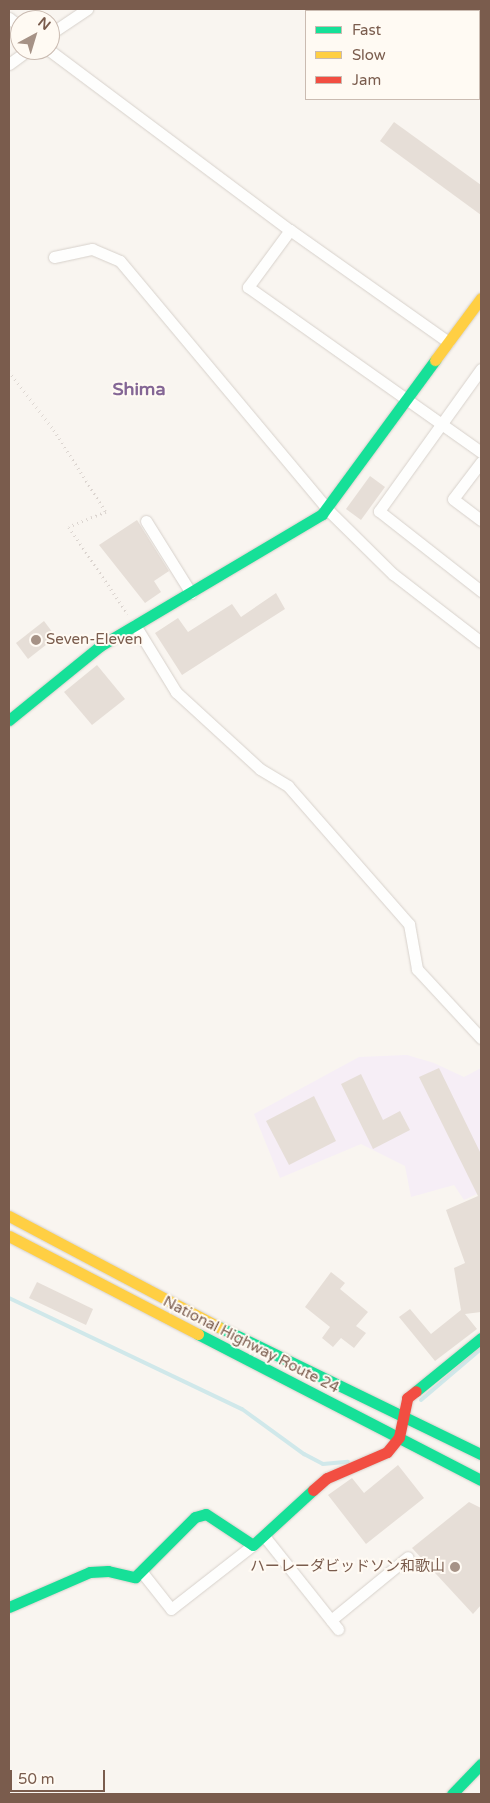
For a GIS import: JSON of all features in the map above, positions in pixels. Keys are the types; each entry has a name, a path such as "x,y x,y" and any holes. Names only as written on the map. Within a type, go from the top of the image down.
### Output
{"main road":[{"path":"9,720 100,646 308,524 327,509 481,298"},
{"name":"National Highway Route 24","path":"9,1216 186,1311 481,1454"},
{"name":"National Highway Route 24","path":"9,1236 481,1480"},
{"path":"9,1607 90,1572 108,1571 135,1578 195,1517 206,1514 253,1545 327,1478 387,1452 399,1437 407,1398 481,1338"},
{"path":"452,1794 481,1764"}],"street":[{"path":"60,27 88,9"},
{"path":"60,58 290,230 448,342"},
{"path":"290,230 248,287 408,398 481,452"},
{"path":"54,257 92,249 120,261 327,509 393,574 481,642"},
{"path":"481,369 378,511 481,591"},
{"path":"481,462 453,499 481,520"},
{"path":"146,521 191,593"},
{"path":"135,625 176,692 260,769 288,786 409,924 417,969 481,1038"},
{"path":"264,1536 334,1624 408,1557"},
{"path":"141,1571 171,1609 253,1545"}],"path":[{"path":"9,371 54,430 106,512 69,527 135,625"}],"shaded area":[{"path":"407,1055 434,1063 464,1077 481,1068 481,1192 464,1200 454,1185 411,1197 405,1166 361,1144 280,1178 254,1114 359,1057"}],"building":[{"path":"394,122 481,185 481,215 380,141"},
{"path":"370,476 385,487 361,520 346,509"},
{"path":"137,520 169,571 154,581 161,592 145,603 99,545"},
{"path":"276,593 285,609 182,675 155,633 178,618 188,632 232,604 241,617"},
{"path":"44,621 56,637 28,659 16,643"},
{"path":"97,665 125,699 92,725 64,692"},
{"path":"439,1068 481,1154 481,1312 465,1314 477,1329 435,1361 399,1317 410,1309 431,1334 461,1310 454,1268 465,1263 446,1210 478,1196 419,1077"},
{"path":"361,1074 383,1120 400,1111 410,1130 373,1149 341,1084"},
{"path":"314,1096 336,1141 289,1165 266,1121"},
{"path":"331,1272 345,1283 340,1289 368,1312 356,1326 366,1333 354,1348 341,1338 333,1347 322,1338 330,1327 305,1307"},
{"path":"37,1282 93,1309 86,1325 29,1298"},
{"path":"398,1465 424,1498 366,1544 328,1495 352,1478 364,1493"},
{"name":"ハーレーダビッドソン和歌山","path":"469,1502 481,1508 481,1605 473,1614 412,1548"}],"waterway":[{"path":"9,1298 242,1409 304,1454 323,1464 348,1462"},
{"path":"421,1400 481,1349"}],"traffic: fast":[{"path":"9,720 100,646 322,514 435,360"},
{"path":"219,1327 481,1454"},
{"path":"198,1334 481,1480"},
{"path":"416,1391 481,1338"},
{"path":"9,1607 90,1572 108,1571 135,1577 195,1517 206,1514 253,1545 313,1490"},
{"path":"452,1794 481,1764"}],"traffic: slow":[{"path":"435,360 481,298"},
{"path":"9,1216 219,1327"},
{"path":"9,1236 198,1334"}],"traffic: jam":[{"path":"313,1490 327,1478 387,1452 399,1437 407,1398 416,1391"}],"place":[{"name":"Seven-Eleven","path":"36,640"},
{"name":"ハーレーダビッドソン和歌山","path":"455,1567"}],"district":[{"name":"Shima","path":"139,389"}]}
